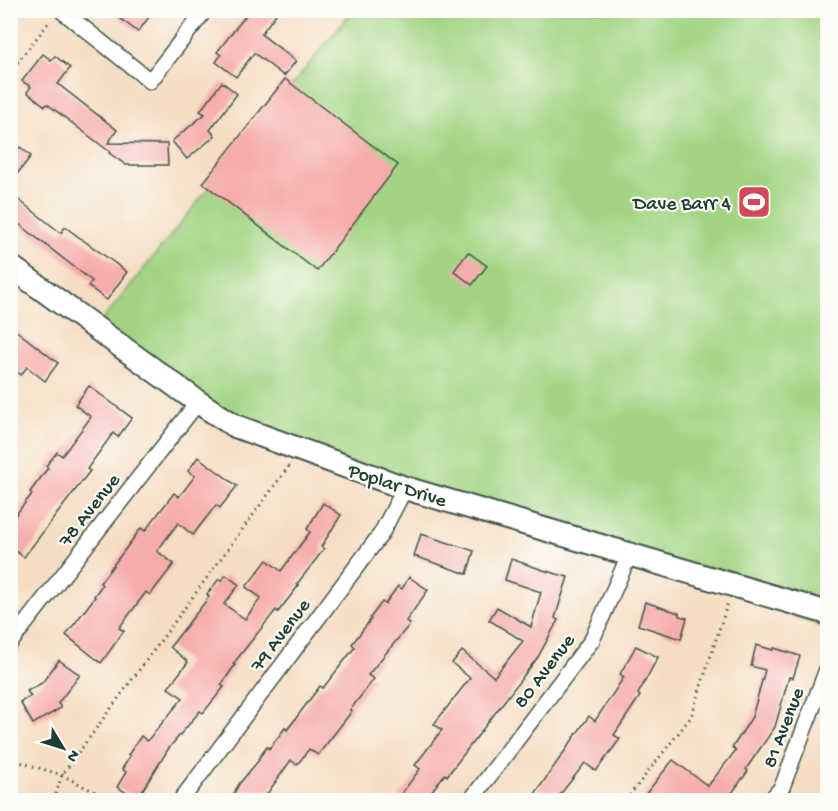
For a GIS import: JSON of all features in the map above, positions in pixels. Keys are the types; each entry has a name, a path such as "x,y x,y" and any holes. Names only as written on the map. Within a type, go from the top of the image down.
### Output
{"street":[{"path":"56,15 150,81 205,10"},
{"name":"Poplar Drive","path":"10,266 198,402 235,426 405,488 828,613"},
{"name":"78 Avenue","path":"10,643 198,402"},
{"name":"79 Avenue","path":"181,801 381,534 405,488"},
{"name":"80 Avenue","path":"471,801 592,640 630,554"},
{"name":"81 Avenue","path":"771,801 782,787 828,667"}],"path":[{"path":"10,72 56,15"},
{"path":"54,801 62,775 301,450"},
{"path":"626,801 691,717 734,585"},
{"path":"10,759 62,775 110,801"}],"green space":[{"path":"352,11 827,11 827,629 630,553 235,426 96,328"}],"building":[{"path":"109,10 154,10 138,32"},
{"path":"250,10 279,10 261,34 296,61 284,76 254,53 236,77 216,62 221,55 217,52"},
{"path":"43,54 51,60 55,56 70,68 58,84 117,130 108,143 167,144 168,165 126,165 47,104 45,106 27,92 31,87 22,81"},
{"path":"285,79 398,165 317,271 203,183"},
{"path":"222,82 237,94 210,130 215,136 187,159 172,141 205,114 200,111"},
{"path":"20,147 31,156 10,183 10,159"},
{"path":"10,193 61,233 65,227 127,272 107,300 88,286 92,281 10,217"},
{"path":"468,252 487,266 472,285 454,271"},
{"path":"10,326 58,363 45,381 27,367 21,375 10,366"},
{"path":"89,386 132,418 118,437 113,433 87,469 90,471 24,557 10,547 10,522 32,494 30,492 48,468 46,466 57,452 62,456 91,417 75,405"},
{"path":"198,457 237,486 220,508 216,505 193,535 178,523 157,551 174,564 150,595 146,592 119,628 124,631 101,663 66,635 95,597 102,585 100,583 141,528 145,531 174,493 179,497 195,476 188,471"},
{"path":"323,503 341,515 321,547 324,549 297,584 299,585 233,664 235,665 221,685 224,687 203,713 200,711 169,748 137,799 117,787 126,772 122,769 130,756 128,755 141,736 147,741 183,698 168,688 188,662 170,647 209,597 207,594 219,579 221,581 226,575 239,585 224,604 245,619 261,598 246,587 267,560 281,571 310,532 307,529"},
{"path":"421,534 474,551 467,574 414,556"},
{"path":"511,559 568,577 555,618 558,620 538,657 447,776 445,774 424,801 396,801 420,769 415,765 442,730 434,724 470,678 452,663 462,651 494,677 523,641 489,620 497,607 531,627 541,592 505,580"},
{"path":"409,577 428,590 406,621 410,624 368,675 374,679 318,755 309,749 297,765 291,760 262,801 230,801 239,784 267,747 269,749 285,728 287,730 320,686 323,688 355,647 352,644 382,602 385,604 398,586 402,589"},
{"path":"645,602 679,613 679,616 687,618 681,639 638,625"},
{"path":"756,645 800,656 793,678 789,677 775,727 726,801 640,801 673,760 708,786 736,750 732,748 752,717 765,670 751,666"},
{"path":"636,646 658,657 638,694 640,696 614,735 620,739 596,771 585,763 555,801 530,801 589,716 595,721 624,677 620,674"},
{"path":"59,660 80,675 58,703 61,708 33,724 20,702 31,696 27,691 42,683"}],"place":[{"name":"Dave Barr 4","path":"754,202"}]}
